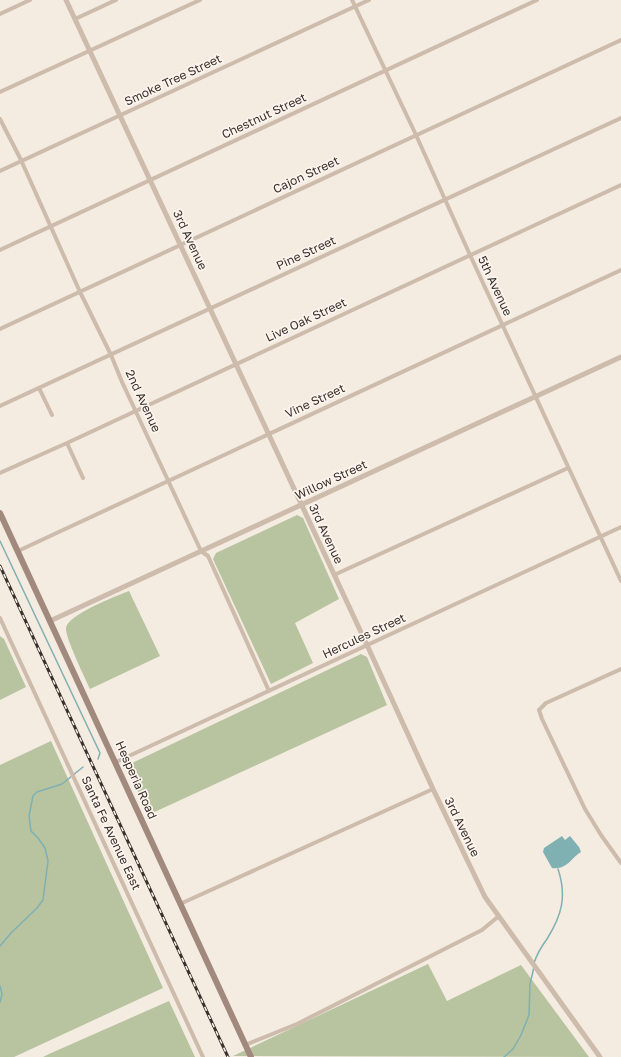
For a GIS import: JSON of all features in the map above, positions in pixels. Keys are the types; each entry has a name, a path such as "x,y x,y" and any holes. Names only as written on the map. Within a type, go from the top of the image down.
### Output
{"main road":[{"name":"Hesperia Road","path":"0,513 251,1057"}],"street":[{"path":"0,14 30,0"},
{"name":"3rd Avenue","path":"66,0 368,645 433,790 485,896 600,1057"},
{"path":"75,19 116,0"},
{"path":"0,92 200,0"},
{"name":"5th Avenue","path":"352,0 416,135 621,581"},
{"name":"Smoke Tree Street","path":"0,170 369,0"},
{"name":"Chestnut Street","path":"0,250 537,0"},
{"name":"Cajon Street","path":"0,329 621,40"},
{"name":"Pine Street","path":"0,406 621,118"},
{"name":"2nd Avenue","path":"0,119 21,160 80,292 111,355 122,382 201,551 208,556 269,691"},
{"name":"Live Oak Street","path":"0,474 621,184"},
{"name":"Vine Street","path":"18,551 621,270"},
{"name":"Willow Street","path":"50,621 621,357"},
{"path":"39,388 52,415"},
{"path":"67,444 83,478"},
{"path":"334,575 568,468"},
{"name":"Hercules Street","path":"116,762 621,527"},
{"name":"Santa Fe Avenue East","path":"0,618 203,1057"},
{"path":"621,670 546,704 539,710 585,809 621,863"},
{"path":"180,904 433,790"},
{"path":"246,1045 297,1024 482,930 499,916"}],"green space":[{"path":"297,515 303,518 339,599 295,623 313,663 271,684 213,559 216,553"},
{"path":"129,591 160,656 90,689 72,648 66,628 68,623 74,617 104,601"},
{"path":"0,636 4,639 26,687 0,700"},
{"path":"361,654 367,657 387,705 148,815 128,769 130,764"},
{"path":"51,741 163,988 14,1057 0,1057 0,765"},
{"path":"428,964 447,1001 521,965 589,1057 233,1056"},
{"path":"169,1001 195,1057 43,1057 49,1054"}],"water":[{"path":"562,836 565,840 570,836 581,852 565,865 552,868 543,852 544,848"}],"waterway":[{"path":"0,541 100,753 98,759"},
{"path":"0,946 43,900 48,861 45,848 31,831 29,816 33,796 37,792 62,784 83,767"},
{"path":"534,963 539,951 556,922 562,905 562,888 558,869"},
{"path":"504,1057 513,1049 521,1035 529,1015 530,984 534,967"},
{"path":"0,986 2,994 0,1002"}],"railway":[{"path":"0,566 228,1057"}]}
